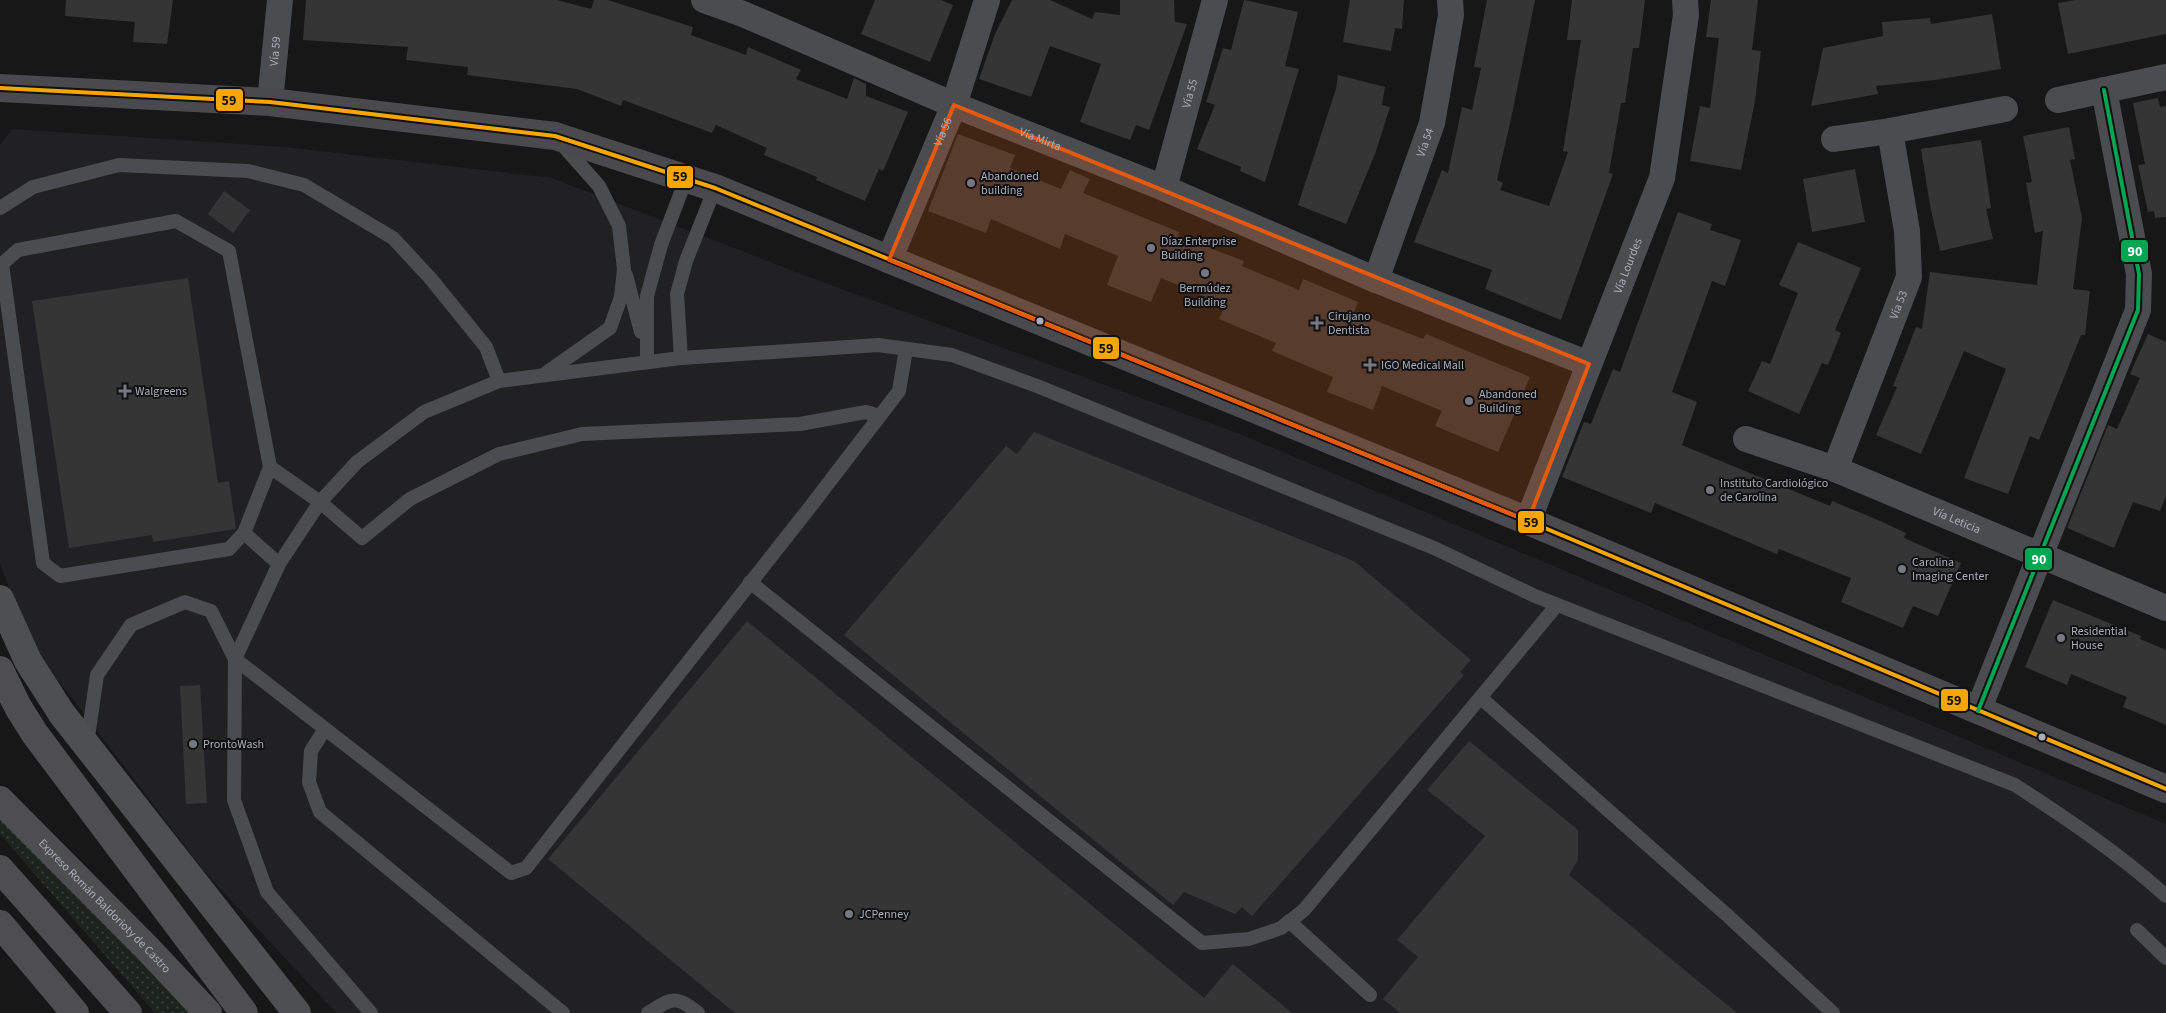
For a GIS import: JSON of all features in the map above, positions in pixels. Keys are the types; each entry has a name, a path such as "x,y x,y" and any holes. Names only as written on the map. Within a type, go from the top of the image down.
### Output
{"highway":[{"path":"0,670 18,708 35,734 244,1013"},
{"name":"Expreso Román Baldorioty de Castro","path":"0,800 147,948 208,1013"},
{"path":"0,869 128,1013"},
{"path":"0,924 75,1013"}],"main road":[{"path":"0,600 28,661 62,714 297,1013"}],"street":[{"name":"Vía 59","path":"270,102 280,0"},
{"name":"Vía Mirta","path":"704,0 745,7 954,105 1164,188 1376,280 1589,364"},
{"name":"Vía 56","path":"889,260 954,105 987,0"},
{"name":"Vía 55","path":"1164,188 1215,0"},
{"name":"Vía 54","path":"1376,280 1432,123 1451,15 1450,0"},
{"name":"Vía Lourdes","path":"1528,521 1662,178 1686,15 1685,0"},
{"path":"2058,100 2166,78"},
{"path":"0,88 270,102 555,136 715,188 1528,521 2166,789"},
{"path":"1978,711 2138,310 2139,274 2104,90"},
{"path":"1834,139 1890,131 2005,109"},
{"name":"Vía 53","path":"1835,469 1909,276 1907,231 1890,131"},
{"name":"Vía Leticia","path":"1746,439 1835,469 2166,608"}],"lane":[{"path":"555,136 599,186 619,226 624,269 634,303 646,362"},
{"path":"0,208 33,187 119,165 248,171 304,185 393,238 431,279 486,346 499,381"},
{"path":"646,362 647,296 661,246 686,179"},
{"path":"681,358 678,294 686,261 715,188"},
{"path":"176,221 229,251 270,467 244,532 229,548 60,576 44,563 2,264 18,250 176,221"},
{"path":"543,375 610,328 634,303 656,264"},
{"path":"610,328 621,297 624,269"},
{"path":"371,1013 267,892 234,800 235,659 279,564 320,502 357,462 424,412 499,381 681,358 878,345 952,355 1037,386 1434,548 1557,605 1954,759 2015,785 2129,865 2166,896"},
{"path":"87,747 97,675 131,625 185,602 211,611 235,659 512,873 526,868 899,391 906,349"},
{"path":"270,467 320,502 362,538 410,499 490,458 499,454 582,434 800,424 866,412 879,416"},
{"path":"244,532 279,564"},
{"path":"750,582 1202,944 1249,939 1281,928 1304,910 1557,605"},
{"path":"1481,698 1728,916 1833,1013"},
{"path":"325,729 311,751 309,782 320,812 563,1013"},
{"path":"1289,921 1370,995"},
{"path":"2137,930 2166,958"},
{"path":"648,1013 670,1000 683,1001 698,1013"}],"highlighted area":[{"path":"954,105 1589,364 1528,521 889,260"}],"shaded area":[{"path":"12,129 285,147 552,178 820,281 1240,434 2166,824 2166,1013 336,1013 204,871 69,694 33,652 0,563 0,145"},
{"path":"0,812 190,1013 155,1013 0,834"}],"building":[{"path":"66,0 173,0 167,44 133,42 135,22 65,16"},
{"path":"306,0 557,0 591,9 594,0 608,0 693,27 691,35 746,55 748,47 801,70 796,79 847,99 854,78 866,84 866,96 908,112 883,171 879,169 865,201 816,180 817,177 764,155 767,148 716,125 712,133 623,100 621,106 577,89 467,75 468,67 406,60 408,47 303,40"},
{"path":"875,0 941,0 953,5 930,62 861,34"},
{"path":"1012,0 1050,0 1092,19 1095,12 1120,15 1120,0 1174,0 1175,22 1187,24 1149,130 1136,125 1130,140 1080,122 1101,64 1050,46 1031,97 979,79 995,34"},
{"path":"1244,0 1298,12 1285,66 1299,69 1265,182 1240,171 1241,167 1197,149 1215,105 1206,102 1223,48 1231,50"},
{"path":"1350,0 1404,0 1402,29 1395,28 1391,51 1343,42"},
{"path":"1487,0 1535,0 1497,180 1503,183 1500,190 1549,206 1568,152 1563,151 1581,40 1567,40 1572,0 1645,0 1639,48 1633,48 1625,103 1621,103 1609,173 1613,174 1561,320 1485,289 1492,270 1414,242 1442,170 1448,173 1462,107 1472,110 1481,68 1474,67"},
{"path":"1711,0 1758,0 1752,50 1761,51 1755,101 1741,170 1690,161 1700,106 1710,108 1719,38 1706,37"},
{"path":"2075,0 2166,0 2166,34 2068,54 2058,3"},
{"path":"1992,14 2001,69 1935,80 1876,86 1878,94 1811,106 1823,48 1883,36 1882,22 1930,18 1931,24"},
{"path":"1338,75 1385,87 1382,105 1390,107 1375,154 1346,224 1298,205 1336,89"},
{"path":"2158,98 2160,107 2166,106 2166,217 2155,218 2154,211 2148,212 2138,165 2145,164 2133,103"},
{"path":"2069,127 2075,159 2070,160 2082,218 2073,289 2090,291 2085,335 2081,335 2039,440 2030,436 2008,494 1964,478 2006,369 1964,351 1921,454 1876,435 1897,387 1893,386 1916,327 1922,329 1930,272 2037,285 2043,231 2035,233 2026,183 2032,182 2023,136"},
{"path":"958,134 1015,155 1010,168 1061,189 1070,170 1090,179 1083,193 1179,232 1178,236 1244,261 1242,266 1299,290 1303,279 1358,302 1354,312 1423,339 1426,334 1530,377 1498,452 1435,426 1442,411 1382,386 1373,410 1327,392 1333,377 1272,351 1276,343 1219,319 1225,305 1161,278 1151,302 1107,285 1118,256 1065,234 1060,249 991,219 986,233 928,211"},
{"path":"1981,140 1991,208 1986,209 1993,239 1940,251 1921,149"},
{"path":"1855,169 1865,222 1812,232 1803,179"},
{"path":"224,191 250,210 233,233 208,214"},
{"path":"1678,212 1712,224 1710,230 1741,240 1725,286 1712,281 1672,392 1697,402 1682,445 1830,506 1832,501 1878,520 1906,533 1904,538 1961,563 1938,616 1913,606 1903,628 1841,602 1851,578 1779,549 1777,554 1655,503 1651,513 1562,477 1584,422 1591,424 1613,369 1620,372"},
{"path":"1798,242 1861,268 1835,330 1841,333 1828,365 1822,363 1799,414 1748,391 1762,361 1770,364 1798,293 1779,285"},
{"name":"Walgreens","path":"188,278 218,483 229,481 236,529 153,542 152,535 69,548 32,301"},
{"path":"2148,334 2166,342 2166,496 2160,511 2133,502 2114,548 2067,528 2108,425 2117,429 2140,378 2130,374"},
{"path":"1034,432 1354,561 1471,660 1460,672 1464,675 1252,916 1242,907 1235,914 1184,892 1173,905 844,635 1006,446 1017,454"},
{"path":"2053,600 2141,636 2140,639 2166,650 2166,725 2123,707 2127,697 2071,674 2067,685 2025,667"},
{"path":"747,621 1204,998 1233,964 1292,1013 735,1013 548,859"},
{"name":"ProntoWash","path":"200,685 207,803 186,804 180,686"},
{"path":"1469,741 1578,830 1578,860 1569,875 1737,1013 1400,1013 1383,999 1418,957 1397,940 1485,836 1427,790"}],"transit line":[{"name":"59","path":"0,88 270,102 555,136 715,188 1528,521 2166,789"},
{"name":"90","path":"1978,711 2138,310 2139,274 2104,90"}],"place":[{"name":"Abandoned building","path":"971,183"},
{"name":"Díaz Enterprise Building","path":"1151,248"},
{"name":"Bermúdez Building","path":"1205,273"},
{"name":"Cirujano Dentista","path":"1317,323"},
{"name":"IGO Medical Mall","path":"1370,365"},
{"name":"Walgreens","path":"125,391"},
{"name":"Abandoned Building","path":"1469,401"},
{"name":"Instituto Cardiológico de Carolina","path":"1710,490"},
{"name":"Carolina Imaging Center","path":"1902,569"},
{"name":"Residential House","path":"2061,638"},
{"name":"ProntoWash","path":"193,744"},
{"name":"JCPenney","path":"849,914"}]}
